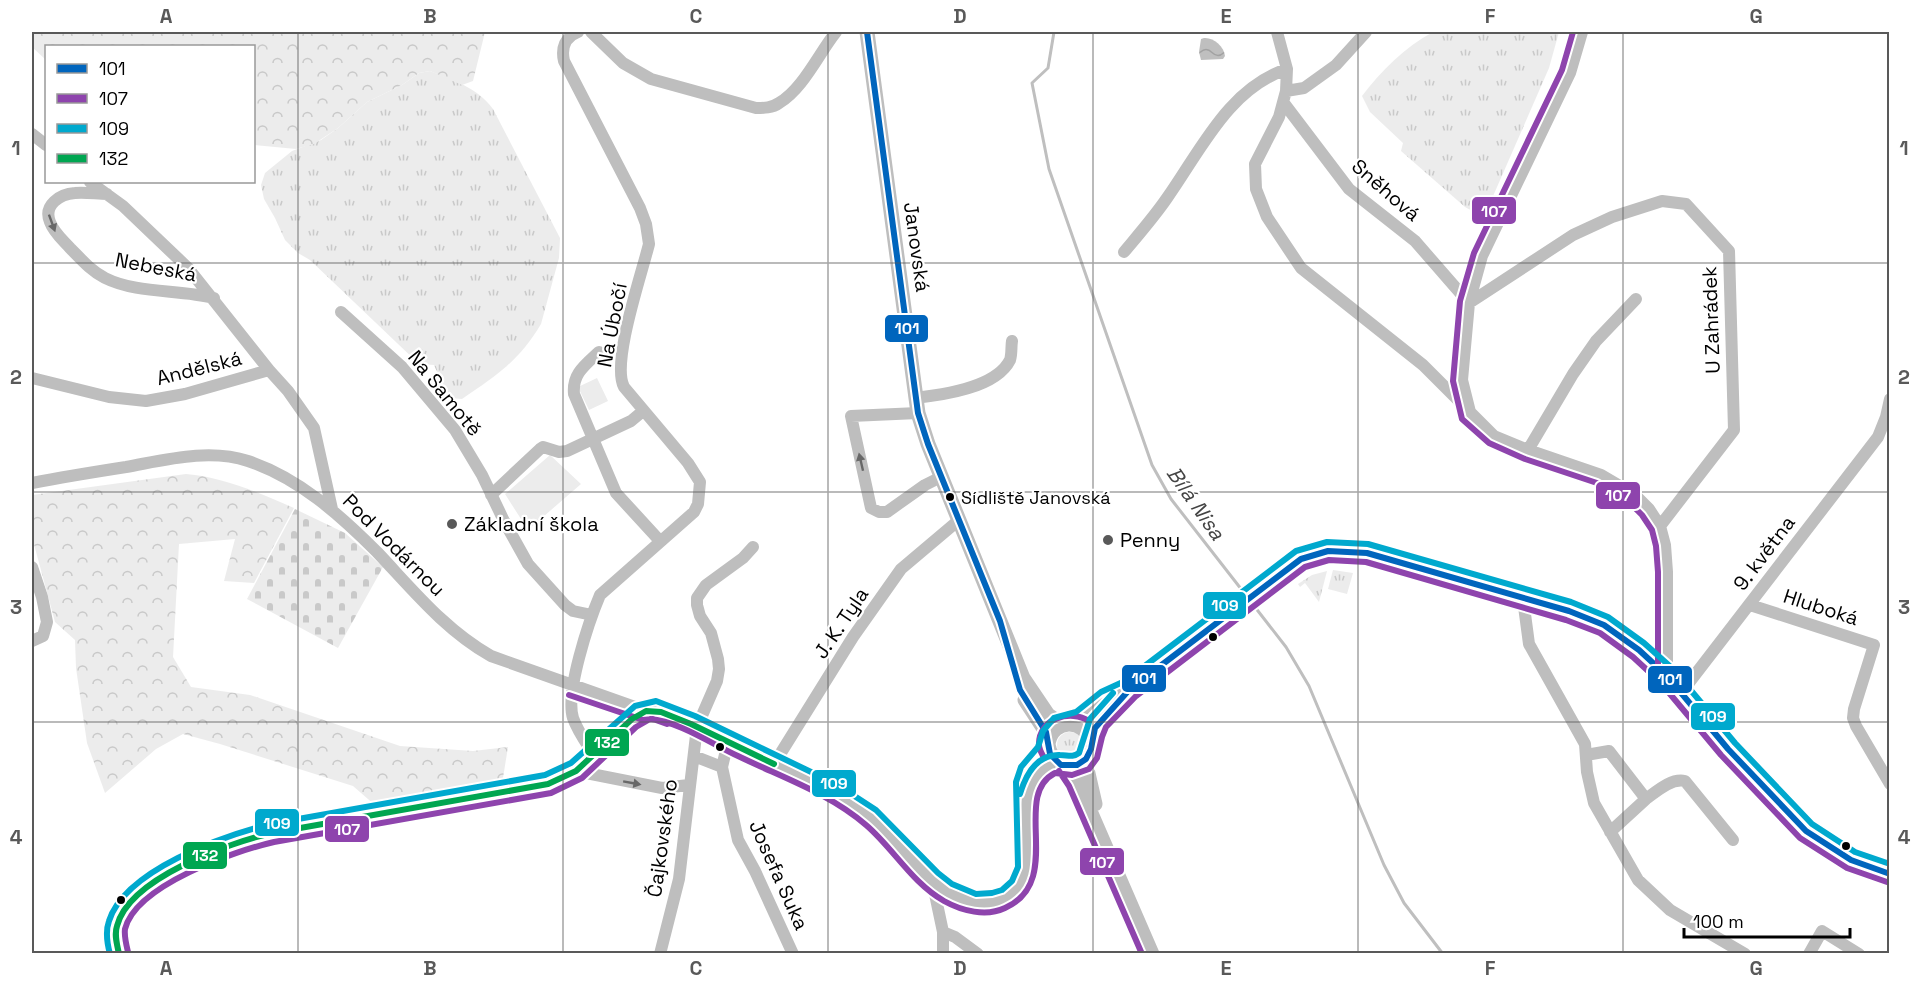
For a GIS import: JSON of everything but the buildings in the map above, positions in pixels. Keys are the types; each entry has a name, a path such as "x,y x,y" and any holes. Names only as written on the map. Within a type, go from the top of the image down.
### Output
{"street":[{"name":"Na Úbočí","path":"578,32 567,38 562,53 564,61 640,208 648,234 649,244 622,348 620,377 624,387 688,463 700,482 698,504 694,512 600,595 592,615 572,686 571,703 573,718 594,755"},
{"path":"591,32 623,63 651,80 756,108 779,104 796,88 836,32"},
{"name":"Janovská","path":"867,32 917,406 941,477 1031,693 1048,715 1068,724"},
{"path":"1277,32 1287,69 1284,96 1280,117 1255,164 1256,189 1267,218 1301,268 1423,364 1494,436 1601,475 1635,495 1649,510 1660,526 1665,545 1667,676"},
{"path":"1284,96 1304,88 1336,65 1366,32"},
{"path":"1470,414 1462,380 1469,303 1482,256 1570,73 1582,32"},
{"path":"1124,252 1166,199 1209,134 1233,104 1251,88 1287,69"},
{"name":"Sněhová","path":"1284,96 1349,189 1415,241 1469,303"},
{"path":"32,134 45,144"},
{"name":"Nebeská","path":"91,183 107,194 188,267 288,391 314,428 332,509"},
{"name":"Nebeská","path":"107,194 63,195 53,201 48,212 49,221 56,233 87,267 106,278 137,287 214,298"},
{"name":"U Zahrádek","path":"1469,303 1573,235 1612,217 1662,201 1686,204 1729,250 1734,430 1660,526"},
{"path":"1528,450 1573,374 1596,342 1636,299"},
{"name":"Na Samotě","path":"341,312 402,367 454,430 528,564 565,605 573,611 592,615"},
{"path":"941,477 925,485 887,512 879,512 871,508 850,416 917,406 990,379 1011,357 1012,341"},
{"path":"599,352 576,375 573,386 574,394 616,493 660,542"},
{"name":"Andělská","path":"32,378 109,397 146,401 185,394 269,370"},
{"name":"9. května","path":"1681,693 1884,438 1890,399"},
{"path":"491,495 543,447 564,452 631,421 644,411"},
{"name":"Pod Vodárnou","path":"32,483 190,456 246,461 283,477 332,509 459,636 491,656 646,711"},
{"name":"J. K. Tyla","path":"774,764 853,637 901,569 959,520"},
{"name":"Čajkovského","path":"660,954 680,879 697,727 717,681 719,669 711,633 700,616 697,598 706,585 743,558 753,547"},
{"path":"119,954 116,933 118,921 126,909 153,884 196,857 235,843 286,830 548,784 576,771 632,719 646,711 661,712 697,727 831,791 870,817 932,880 947,892 974,903 994,902 1007,898 1019,886 1027,869 1029,795 1036,778 1052,765 1077,765 1086,759 1099,722 1130,689 1301,559 1315,554 1343,551 1367,553 1569,611 1604,625 1621,636 1667,676 1736,757 1806,831 1851,860 1890,874"},
{"path":"32,567 47,622 43,636 32,641"},
{"path":"1523,599 1529,644 1585,744 1587,772 1594,803 1638,880 1670,910 1745,954"},
{"name":"Hluboká","path":"1750,605 1874,645 1853,718 1890,784"},
{"name":"Janovská","path":"1004,632 1020,690 1044,729 1048,742"},
{"path":"1027,816 1024,796 1026,778 1044,754 1054,730 1080,720 1106,700 1130,689"},
{"path":"1068,724 1083,727 1091,743"},
{"name":"Josefa Suka","path":"728,742 722,767 738,840 755,871 793,954"},
{"path":"1048,742 1053,758 1064,766 1077,781 1152,954"},
{"path":"1586,755 1609,751 1646,799"},
{"path":"694,756 722,767"},
{"path":"1086,759 1092,794 1113,864"},
{"path":"576,771 662,788 689,785"},
{"path":"1610,832 1646,799 1672,782 1685,781 1733,840"},
{"path":"932,880 943,932 943,954"},
{"path":"1809,954 1822,931 1859,954"},
{"path":"943,932 955,937 978,954"}],"green space":[{"path":"32,32 485,32 473,81 462,85 430,71 419,73 402,85 367,102 338,128 314,144 296,149 255,145 255,45 45,45 45,59 32,47"},
{"path":"1433,32 1559,32 1549,68 1490,203 1478,211 1465,207 1401,151 1403,143 1370,112 1362,96 1394,60"},
{"path":"430,71 472,90 487,101 560,238 559,258 541,324 516,357 496,375 462,399 451,398 434,365 419,364 310,260 298,253 285,240 264,199 261,185 265,173 292,151 321,140 367,102 402,85 419,73"},
{"path":"597,378 608,401 589,410 578,387"},
{"path":"550,455 581,484 528,530 505,494"},
{"path":"186,474 227,482 294,508 254,583 224,581 235,539 179,544 173,657 191,687 250,695 400,746 473,751 508,747 502,784 376,806 353,786 183,734 156,749 105,793 87,743 76,668 75,640 55,622 32,537 32,495"},
{"path":"295,509 345,533 383,567 338,648 247,599"},
{"path":"1333,570 1353,573 1347,594 1328,589"},
{"path":"1327,571 1319,602 1305,583 1300,587 1298,584 1312,575"},
{"path":"1070,732 1079,736 1083,745 1079,754 1070,758 1061,754 1057,745 1061,736"}],"water":[{"path":"1201,39 1211,39 1220,46 1225,56 1223,59 1201,60 1199,52"}],"waterway":[{"name":"Bílá Nisa","path":"1054,32 1048,68 1032,83 1049,169 1152,465 1171,499 1245,594"},
{"name":"Bílá Nisa","path":"1251,602 1286,647 1309,686 1384,865 1404,903 1443,954"}],"transit line":[{"name":"101","path":"867,32 918,413 928,444 1000,621 1020,690 1046,732 1050,754 1061,765 1077,765 1086,759 1091,749 1095,728 1130,689 1301,559 1328,551 1367,553 1569,611 1604,625 1639,650 1667,676 1728,749 1806,831 1851,860 1890,874"},
{"name":"107","path":"1573,32 1562,70 1474,253 1460,301 1453,381 1462,419 1489,443 1525,459 1597,483 1629,502 1642,515 1652,530 1656,546 1658,676"},
{"name":"109","path":"110,954 107,929 119,903 134,886 178,858 227,837 270,824 545,775 571,763 635,706 656,701 695,716 836,784 876,810 938,873 952,884 976,894 1002,890 1012,881 1018,867 1016,782 1021,767 1038,747 1043,731 1054,718 1076,712 1101,692 1125,681 1296,551 1327,542 1368,544 1571,602 1608,617 1644,643 1673,669 1735,743 1812,824 1855,852 1890,864"},
{"name":"107","path":"128,952 125,929 133,913 147,898 189,872 236,853 274,842 551,793 582,778 636,727 650,719 683,728 804,786 836,804 866,825 922,885 944,901 974,912 998,911 1023,895 1032,879 1036,859 1035,819 1042,784 1055,773 1072,775 1089,769 1097,758 1106,727 1136,696 1305,567 1329,560 1366,562 1566,620 1600,633 1633,657 1660,682 1721,755 1800,838 1847,868 1887,882"},
{"name":"109","path":"1020,794 1029,773 1039,762 1052,756 1072,756 1079,753 1090,719 1113,693"},
{"name":"107","path":"569,695 643,720 653,719 667,724"},
{"name":"132","path":"119,954 116,929 125,909 140,893 183,865 231,845 272,833 548,784 576,771 632,719 646,711 661,712 691,724 774,764"},
{"name":"107","path":"1044,758 1039,747 1040,736 1050,722 1065,716 1082,717 1089,721"},
{"name":"107","path":"1059,771 1069,786 1142,954"}],"place":[{"name":"Sídliště Janovská","path":"950,497"},
{"name":"Základní škola","path":"452,524"},
{"name":"Penny","path":"1108,540"}]}
